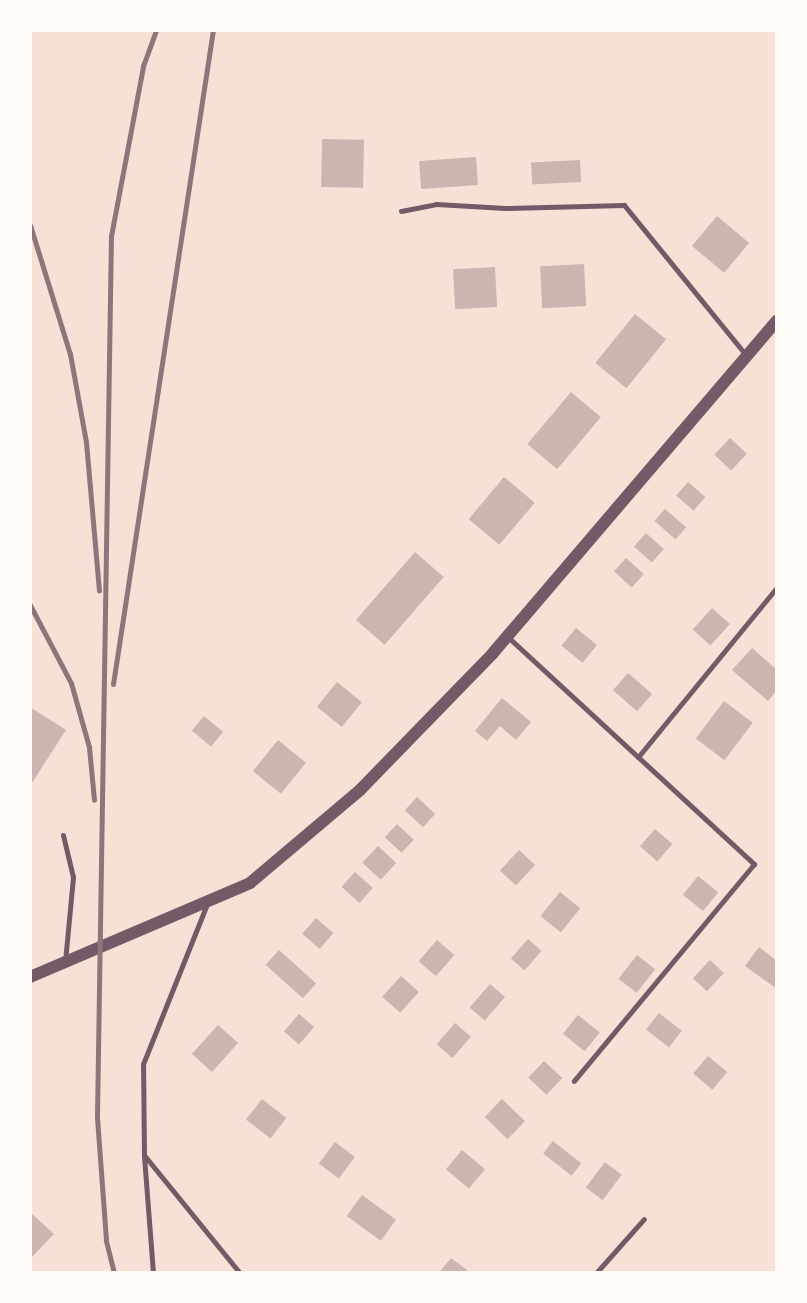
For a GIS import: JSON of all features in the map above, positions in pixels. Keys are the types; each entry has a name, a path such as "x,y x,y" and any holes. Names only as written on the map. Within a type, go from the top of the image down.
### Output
{"street":[{"path":"30,977 250,883 360,790 507,637 777,321"}],"lane":[{"path":"401,211 436,204 505,208 624,205 746,355"},
{"path":"638,757 777,587"},
{"path":"507,637 754,864 574,1081"},
{"path":"62,835 73,877 65,962"},
{"path":"153,1273 144,1156 143,1064 208,901"},
{"path":"144,1156 240,1273"},
{"path":"596,1273 644,1219"}],"building":[{"path":"322,139 364,140 363,188 321,187"},
{"path":"476,157 478,185 421,189 419,161"},
{"path":"580,160 581,182 532,185 531,163"},
{"path":"717,216 749,243 724,273 692,246"},
{"path":"584,264 586,306 542,308 540,266"},
{"path":"495,267 497,307 455,309 453,269"},
{"path":"635,314 666,339 626,388 595,363"},
{"path":"571,392 601,417 557,469 527,444"},
{"path":"730,438 747,454 731,471 714,455"},
{"path":"504,477 535,503 499,545 469,519"},
{"path":"688,482 705,497 694,511 676,496"},
{"path":"665,509 686,527 676,539 655,521"},
{"path":"646,533 664,549 652,562 634,546"},
{"path":"415,552 444,577 385,645 356,620"},
{"path":"626,558 644,574 632,587 614,571"},
{"path":"712,608 730,624 710,646 693,630"},
{"path":"576,628 597,645 583,663 562,646"},
{"path":"752,648 777,670 777,690 768,701 732,670"},
{"path":"628,673 652,694 637,711 613,690"},
{"path":"337,682 362,702 342,727 317,707"},
{"path":"502,698 531,722 516,740 500,726 487,741 475,731"},
{"path":"724,701 753,723 724,760 696,739"},
{"path":"30,707 66,730 30,786"},
{"path":"204,716 223,732 211,747 192,731"},
{"path":"278,740 306,763 281,794 253,771"},
{"path":"417,797 435,814 423,827 405,810"},
{"path":"397,824 414,840 402,853 385,837"},
{"path":"655,829 672,844 657,861 640,846"},
{"path":"378,846 396,863 381,880 362,863"},
{"path":"519,850 535,865 516,885 500,870"},
{"path":"355,872 373,888 359,903 342,887"},
{"path":"698,876 718,892 703,911 683,895"},
{"path":"560,892 580,908 561,932 540,916"},
{"path":"316,918 333,933 320,949 302,934"},
{"path":"528,939 542,951 525,970 511,959"},
{"path":"437,940 454,955 436,976 419,961"},
{"path":"759,947 777,961 777,989 745,966"},
{"path":"279,950 316,983 303,998 266,965"},
{"path":"637,955 655,969 637,993 619,979"},
{"path":"710,960 724,973 707,991 693,978"},
{"path":"401,976 419,992 400,1013 382,997"},
{"path":"490,984 505,997 485,1021 470,1007"},
{"path":"659,1013 682,1031 669,1047 646,1030"},
{"path":"299,1014 314,1027 299,1044 284,1031"},
{"path":"578,1015 600,1033 585,1051 563,1034"},
{"path":"455,1023 471,1037 452,1058 437,1044"},
{"path":"218,1025 238,1043 212,1072 192,1054"},
{"path":"708,1056 727,1072 712,1090 693,1074"},
{"path":"544,1061 562,1078 547,1095 528,1078"},
{"path":"262,1099 286,1118 270,1139 246,1119"},
{"path":"502,1099 525,1121 508,1139 485,1117"},
{"path":"553,1141 581,1163 572,1176 543,1154"},
{"path":"335,1142 355,1157 339,1179 319,1164"},
{"path":"462,1150 485,1169 469,1188 446,1169"},
{"path":"605,1162 622,1175 603,1200 586,1188"},
{"path":"362,1195 396,1220 381,1241 347,1216"},
{"path":"32,1214 54,1234 32,1257 30,1216"},
{"path":"451,1258 471,1273 439,1273"}],"railway":[{"path":"114,1273 106,1240 97,1116 111,236 143,66 156,30"},
{"path":"113,684 213,30"},
{"path":"30,225 70,354 86,442 99,590"},
{"path":"30,605 71,683 89,747 94,800"}]}
